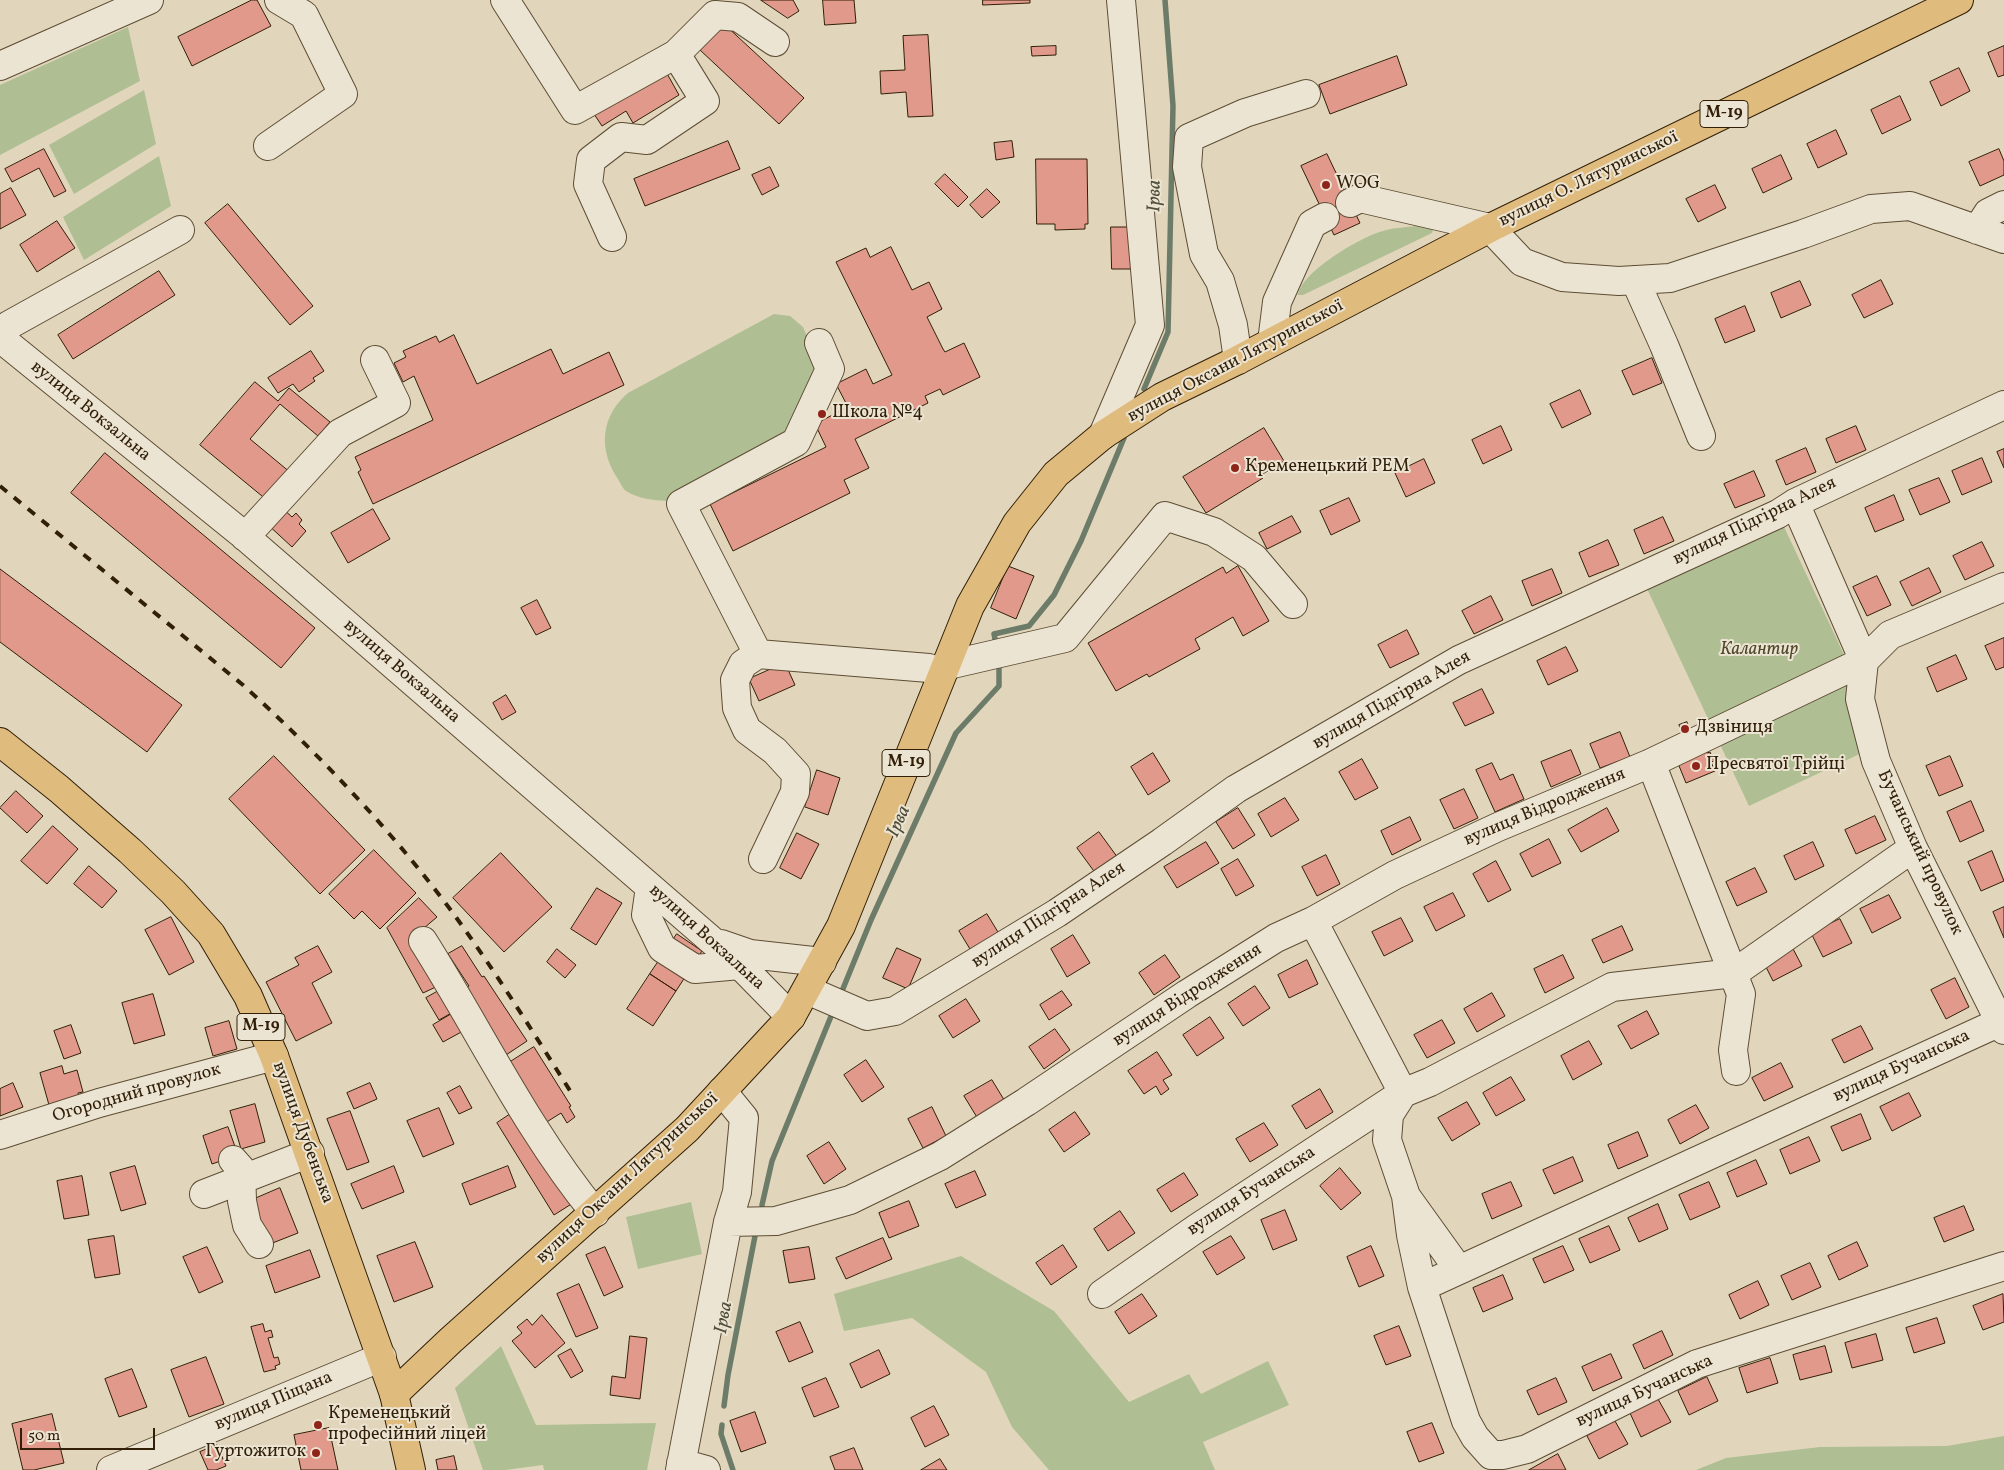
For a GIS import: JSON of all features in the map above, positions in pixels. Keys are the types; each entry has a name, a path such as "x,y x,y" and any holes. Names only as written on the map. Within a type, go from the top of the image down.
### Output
{"main road":[{"name":"вулиця О. Лятуринської","path":"1490,228 1958,0"},
{"name":"вулиця Оксани Лятуринської","path":"394,1394 451,1340 688,1129 791,1017 841,926 942,671 970,606 1017,523 1056,474 1103,435 1162,397 1238,360 1490,228"},
{"name":"вулиця Дубенська","path":"0,742 59,789 130,851 173,892 211,934 248,996 274,1056 310,1152 382,1357 394,1394 411,1470"}],"street":[{"path":"0,66 150,0"},
{"path":"268,146 343,94 304,15 279,0"},
{"path":"505,0 575,110 676,54 715,16 738,17 775,42"},
{"path":"1103,435 1150,325 1121,0"},
{"path":"612,237 588,184 591,160 621,137 648,140 705,101 676,54"},
{"path":"1238,360 1232,325 1220,281 1204,254 1187,167 1189,138 1245,113 1306,94"},
{"path":"1350,203 1360,198 1490,228 1522,262 1562,277 1619,281 1670,278 1803,234 1871,209 1910,206 2004,239"},
{"path":"1977,230 1988,213 2004,205"},
{"path":"1272,342 1277,302 1312,224 1325,217"},
{"path":"0,338 9,325 180,230"},
{"path":"1635,280 1701,436"},
{"name":"вулиця Вокзальна","path":"0,338 245,537 740,965 791,1017"},
{"path":"758,654 681,504 796,442 830,370 819,343"},
{"path":"245,537 340,433 396,403 375,360"},
{"name":"вулиця Підгірна Алея","path":"807,990 867,1016 895,1011 1057,913 1236,790 1459,660 1778,514 1795,503 2004,405"},
{"name":"Бучанський провулок","path":"1795,503 1864,660 1860,699 1876,761 1912,848 2002,1026"},
{"path":"763,859 795,792 796,774 775,751 747,730 737,708 735,680 743,664 758,654 929,668 942,671 1064,638 1165,516 1214,532 1254,558 1293,604"},
{"name":"вулиця Відродження","path":"728,1222 776,1221 850,1200 940,1156 1026,1102 1187,994 1276,938 1313,921 1395,875 1498,827 1651,763 1864,660 1890,635 2004,587"},
{"path":"1651,763 1741,994 1734,1050 1736,1071"},
{"name":"вулиця Бучанська","path":"1102,1294 1205,1223 1403,1093 1430,1082 1612,986 1734,973 1912,848"},
{"path":"650,887 646,915 662,948 694,969 740,965"},
{"path":"1313,921 1403,1093"},
{"path":"423,941 459,997 528,1118 581,1196 595,1213"},
{"path":"712,942 750,954 822,962"},
{"name":"вулиця Бучанська","path":"1422,1287 2002,1026"},
{"name":"Огородний провулок","path":"0,1135 99,1103 274,1056"},
{"path":"689,1468 728,1222 737,1192 744,1118 722,1091"},
{"name":"вулиця Бучанська","path":"1403,1093 1389,1114 1387,1140 1406,1196 1411,1235 1422,1287 1466,1421 1487,1462 1503,1455 1526,1449 1697,1364 2004,1266"},
{"path":"204,1194 238,1170 310,1152"},
{"path":"238,1170 247,1225 259,1244"},
{"path":"1406,1196 1459,1270"},
{"name":"вулиця Піщана","path":"111,1470 382,1357"}],"green space":[{"path":"128,27 140,81 0,155 0,85"},
{"path":"144,90 156,144 74,194 49,145"},
{"path":"159,156 171,206 84,260 63,217"},
{"path":"1432,226 1432,233 1303,295 1298,295 1309,277 1330,259 1354,244 1387,230"},
{"path":"774,314 790,316 803,327 822,370 790,436 667,501 651,500 626,491 610,465 605,443 608,421 619,402 628,393"},
{"name":"Калантир","path":"1778,514 1885,742 1749,806 1642,578"},
{"path":"691,1202 702,1254 638,1269 626,1217"},
{"path":"961,1256 1054,1311 1129,1402 1189,1374 1201,1394 1268,1361 1289,1405 1203,1442 1215,1470 1049,1470 1012,1427 986,1372 912,1318 844,1331 834,1294"},
{"path":"501,1346 536,1425 656,1423 647,1470 544,1470 543,1465 505,1470 483,1470 455,1388"},
{"path":"2004,1436 2004,1470 1696,1470 1726,1458 1820,1447 1947,1446"}],"building":[{"path":"252,0 257,0 271,26 192,66 178,37"},
{"path":"761,0 793,0 799,11 788,18"},
{"path":"823,0 854,0 856,23 825,25"},
{"path":"983,0 1030,0 1030,3 983,5"},
{"path":"724,24 804,98 779,124 700,50"},
{"path":"928,35 933,116 908,117 906,92 881,94 880,71 905,70 903,36"},
{"path":"1056,46 1056,55 1032,56 1031,47"},
{"path":"2004,46 2004,75 1998,77 1988,53"},
{"path":"1397,56 1407,85 1330,114 1319,85"},
{"path":"1959,68 1970,91 1941,106 1930,82"},
{"path":"665,70 679,95 633,123 626,111 602,126 594,114"},
{"path":"1900,96 1911,120 1882,134 1871,110"},
{"path":"1836,130 1847,154 1818,168 1807,144"},
{"path":"728,141 740,169 645,206 634,179"},
{"path":"1012,141 1014,157 996,160 994,143"},
{"path":"44,149 66,191 54,197 39,168 12,182 5,169"},
{"path":"1999,149 2004,161 2004,175 1980,186 1969,162"},
{"name":"WOG","path":"1327,154 1360,223 1334,235 1301,166"},
{"path":"1781,155 1792,179 1763,193 1752,169"},
{"path":"1036,159 1087,159 1088,224 1085,224 1085,229 1055,230 1055,224 1037,224"},
{"path":"770,167 779,186 762,195 752,175"},
{"path":"945,174 968,197 958,207 935,184"},
{"path":"1715,185 1726,208 1698,222 1686,199"},
{"path":"11,188 26,215 0,229 0,194"},
{"path":"987,189 1000,202 982,218 970,205"},
{"path":"228,204 313,306 290,325 205,223"},
{"path":"57,221 75,248 37,272 20,245"},
{"path":"1111,227 1130,227 1131,269 1112,269"},
{"path":"891,247 912,290 929,282 942,309 927,317 945,352 964,343 980,377 943,395 940,389 925,396 928,403 855,439 869,468 844,480 850,493 733,551 710,504 826,447 815,424 848,407 836,384 866,369 873,384 892,375 836,262 866,248 870,257"},
{"path":"159,271 175,295 73,359 58,335"},
{"path":"1881,280 1893,304 1864,318 1852,295"},
{"path":"1800,281 1811,305 1781,318 1771,293"},
{"path":"1745,306 1755,331 1725,343 1715,319"},
{"path":"454,335 477,384 551,349 563,374 609,352 624,385 373,504 358,472 361,470 355,457 433,420 414,376 403,382 394,363 406,357 403,351 436,336 439,342"},
{"path":"311,351 324,371 313,378 315,381 299,392 293,384 278,393 268,378"},
{"path":"1652,358 1662,383 1633,395 1622,371"},
{"path":"255,382 278,401 289,388 330,422 318,436 280,404 250,439 291,473 268,501 200,445"},
{"path":"1580,390 1591,414 1562,428 1550,404"},
{"path":"1501,426 1512,450 1483,464 1472,440"},
{"path":"1856,426 1866,450 1836,463 1826,439"},
{"name":"Кременецький РЕМ","path":"1264,428 1284,461 1261,475 1263,478 1206,513 1183,477"},
{"path":"1806,448 1816,472 1786,485 1776,461"},
{"path":"2004,449 2004,468 1997,452"},
{"path":"105,453 315,628 281,668 71,493"},
{"path":"1982,458 1992,482 1962,495 1952,471"},
{"path":"1424,459 1435,483 1406,497 1395,473"},
{"path":"1754,471 1765,496 1735,508 1724,484"},
{"path":"1939,478 1950,502 1920,515 1909,490"},
{"path":"1894,495 1904,520 1875,532 1865,508"},
{"path":"1349,498 1360,521 1331,535 1320,511"},
{"path":"281,507 292,517 296,513 302,520 299,524 306,531 292,547 266,523"},
{"path":"373,509 390,539 348,563 331,533"},
{"path":"1292,516 1301,532 1267,549 1259,533"},
{"path":"1663,517 1674,541 1644,554 1634,530"},
{"path":"1608,540 1619,565 1589,577 1579,553"},
{"path":"1982,542 1994,566 1965,580 1953,556"},
{"path":"1008,566 1034,576 1016,619 991,608"},
{"path":"1238,566 1269,621 1243,636 1233,617 1195,639 1200,649 1149,677 1147,674 1116,691 1088,643 1223,567 1226,573"},
{"path":"1929,568 1941,592 1912,606 1900,582"},
{"path":"0,569 182,705 147,752 0,642"},
{"path":"1552,569 1562,593 1532,606 1522,581"},
{"path":"1877,576 1891,605 1867,616 1853,587"},
{"path":"1491,596 1503,620 1474,634 1462,611"},
{"path":"537,600 551,628 536,635 521,608"},
{"path":"1407,630 1419,654 1390,668 1378,645"},
{"path":"2004,638 2004,667 1996,670 1985,646"},
{"path":"1566,647 1578,671 1548,685 1537,661"},
{"path":"1956,655 1967,679 1937,692 1927,668"},
{"path":"785,663 795,685 759,701 749,679"},
{"path":"1482,689 1494,713 1465,726 1453,703"},
{"path":"506,695 516,712 502,720 493,703"},
{"name":"Дзвіниця","path":"1687,722 1691,733 1683,736 1679,725"},
{"path":"1620,732 1630,757 1600,768 1590,744"},
{"name":"Пресвятої Трійці","path":"1703,744 1707,753 1710,752 1714,761 1711,762 1715,771 1686,783 1675,756"},
{"path":"1571,750 1581,774 1551,787 1541,762"},
{"path":"1153,753 1170,781 1148,795 1131,767"},
{"path":"274,756 365,850 320,894 229,799"},
{"path":"1950,756 1963,786 1939,796 1926,766"},
{"path":"1362,759 1378,788 1355,800 1339,772"},
{"path":"1492,763 1500,780 1513,774 1524,799 1495,812 1476,770"},
{"path":"817,770 840,778 828,815 805,807"},
{"path":"1464,789 1478,818 1454,829 1440,800"},
{"path":"16,791 43,816 27,833 0,808"},
{"path":"1285,798 1299,820 1271,837 1258,814"},
{"path":"1971,801 1984,831 1960,842 1947,812"},
{"path":"1238,808 1255,835 1233,849 1216,822"},
{"path":"1607,808 1619,831 1581,852 1568,830"},
{"path":"1875,816 1886,840 1856,854 1845,830"},
{"path":"1410,817 1421,840 1392,855 1381,831"},
{"path":"53,826 78,849 47,884 21,861"},
{"path":"1099,832 1118,858 1096,874 1077,848"},
{"path":"797,833 819,844 801,879 780,868"},
{"path":"1549,839 1561,863 1532,877 1520,854"},
{"path":"1206,842 1219,863 1177,888 1164,867"},
{"path":"1813,842 1824,866 1795,880 1784,856"},
{"path":"374,850 416,893 380,929 362,911 354,919 329,894"},
{"path":"1992,851 2004,881 1981,891 1968,862"},
{"path":"501,853 552,907 504,952 453,898"},
{"path":"1326,855 1340,884 1317,896 1302,867"},
{"path":"1238,859 1254,886 1236,896 1221,869"},
{"path":"1496,861 1511,890 1488,902 1473,874"},
{"path":"89,866 117,891 102,908 74,884"},
{"path":"1755,868 1767,892 1737,906 1726,882"},
{"path":"597,888 622,903 596,945 571,929"},
{"path":"1453,893 1465,916 1436,931 1424,907"},
{"path":"1889,895 1901,918 1872,933 1860,909"},
{"path":"419,898 437,917 410,940 440,985 423,993 387,928"},
{"path":"2004,907 2004,938 1993,912"},
{"path":"987,914 1001,937 973,954 959,931"},
{"path":"171,917 194,962 169,975 145,930"},
{"path":"1401,918 1413,941 1384,956 1372,932"},
{"path":"1840,919 1852,943 1823,957 1811,933"},
{"path":"1622,926 1633,950 1603,963 1592,940"},
{"path":"677,934 702,951 676,991 650,974"},
{"path":"1073,935 1090,963 1067,977 1051,949"},
{"path":"1790,943 1802,966 1773,981 1761,957"},
{"path":"318,946 332,972 312,983 332,1023 296,1041 266,982 299,965 295,958"},
{"path":"462,946 527,1041 506,1055 464,989 469,986 448,954"},
{"path":"897,948 921,959 908,989 883,978"},
{"path":"557,949 576,965 565,978 547,962"},
{"path":"1165,955 1180,977 1154,995 1139,973"},
{"path":"1563,955 1574,978 1545,993 1534,969"},
{"path":"1307,960 1318,984 1289,998 1278,975"},
{"path":"650,974 676,991 653,1026 627,1009"},
{"path":"1955,978 1969,1007 1946,1019 1931,990"},
{"path":"1255,986 1270,1008 1243,1026 1228,1004"},
{"path":"442,989 455,1011 439,1020 426,998"},
{"path":"1062,991 1072,1005 1049,1020 1040,1005"},
{"path":"1492,993 1505,1016 1477,1032 1464,1009"},
{"path":"153,994 165,1035 134,1044 122,1003"},
{"path":"966,999 980,1021 953,1038 939,1016"},
{"path":"1647,1011 1659,1034 1631,1049 1618,1026"},
{"path":"455,1012 465,1030 443,1042 433,1025"},
{"path":"1210,1017 1224,1038 1197,1056 1183,1035"},
{"path":"1442,1020 1455,1043 1427,1058 1414,1035"},
{"path":"229,1021 237,1049 213,1056 205,1028"},
{"path":"71,1025 81,1053 64,1059 54,1031"},
{"path":"1861,1026 1873,1049 1844,1063 1832,1040"},
{"path":"1055,1029 1070,1050 1044,1069 1029,1047"},
{"path":"1589,1041 1602,1064 1573,1080 1561,1056"},
{"path":"534,1047 571,1106 569,1107 575,1117 567,1123 561,1113 545,1123 507,1064"},
{"path":"1157,1052 1172,1075 1163,1080 1169,1089 1161,1095 1156,1086 1144,1094 1128,1071"},
{"path":"866,1060 884,1087 862,1102 844,1075"},
{"path":"1781,1063 1793,1087 1764,1101 1752,1078"},
{"path":"62,1066 64,1074 77,1070 83,1092 78,1093 80,1100 68,1099 49,1105 40,1073"},
{"path":"1511,1077 1525,1100 1496,1116 1483,1093"},
{"path":"992,1080 1006,1103 978,1119 964,1096"},
{"path":"13,1083 23,1107 0,1116 0,1089"},
{"path":"370,1083 377,1099 354,1109 347,1093"},
{"path":"460,1086 472,1108 459,1114 447,1093"},
{"path":"1320,1089 1333,1112 1306,1129 1292,1106"},
{"path":"1909,1093 1921,1116 1892,1131 1880,1107"},
{"path":"1467,1102 1480,1124 1452,1141 1438,1118"},
{"path":"255,1104 265,1142 241,1149 230,1111"},
{"path":"1696,1105 1709,1128 1680,1144 1668,1120"},
{"path":"932,1107 946,1136 923,1148 908,1119"},
{"path":"439,1108 454,1144 423,1157 407,1121"},
{"path":"350,1111 369,1162 347,1170 327,1119"},
{"path":"515,1111 573,1203 554,1215 497,1123"},
{"path":"1075,1112 1090,1134 1064,1152 1049,1130"},
{"path":"1861,1114 1871,1139 1842,1151 1831,1127"},
{"path":"1264,1123 1278,1145 1250,1162 1236,1139"},
{"path":"228,1127 238,1155 212,1164 203,1136"},
{"path":"1638,1132 1648,1156 1618,1169 1608,1145"},
{"path":"1809,1137 1820,1161 1790,1174 1780,1150"},
{"path":"829,1142 846,1169 824,1184 807,1156"},
{"path":"1573,1157 1583,1181 1554,1194 1543,1170"},
{"path":"1756,1160 1767,1184 1737,1197 1727,1173"},
{"path":"135,1166 146,1204 121,1211 110,1173"},
{"path":"394,1166 404,1192 362,1209 351,1184"},
{"path":"508,1166 516,1187 470,1205 462,1184"},
{"path":"1340,1168 1361,1193 1341,1210 1320,1186"},
{"path":"975,1171 986,1195 956,1208 945,1184"},
{"path":"1184,1173 1198,1195 1171,1212 1157,1190"},
{"path":"82,1176 89,1215 64,1219 57,1181"},
{"path":"1511,1182 1522,1206 1492,1219 1482,1194"},
{"path":"1709,1182 1720,1207 1690,1220 1679,1195"},
{"path":"280,1188 298,1233 270,1244 252,1200"},
{"path":"909,1201 919,1226 889,1238 879,1213"},
{"path":"1658,1204 1668,1229 1639,1242 1628,1218"},
{"path":"1964,1206 1974,1230 1944,1242 1934,1218"},
{"path":"1285,1210 1297,1240 1273,1250 1261,1220"},
{"path":"1120,1211 1135,1233 1108,1251 1094,1229"},
{"path":"1609,1226 1620,1250 1590,1263 1579,1239"},
{"path":"114,1236 120,1274 95,1278 88,1240"},
{"path":"1231,1236 1245,1258 1217,1275 1203,1252"},
{"path":"883,1238 892,1259 846,1279 836,1258"},
{"path":"415,1242 433,1287 394,1302 377,1256"},
{"path":"1857,1242 1868,1266 1839,1280 1828,1256"},
{"path":"1063,1245 1077,1267 1051,1285 1036,1263"},
{"path":"1371,1246 1384,1276 1359,1287 1347,1257"},
{"path":"1563,1246 1574,1270 1544,1283 1533,1259"},
{"path":"207,1247 223,1282 199,1293 183,1257"},
{"path":"605,1247 623,1287 604,1296 586,1255"},
{"path":"809,1247 815,1279 789,1283 783,1251"},
{"path":"310,1250 320,1277 275,1293 266,1266"},
{"path":"1810,1263 1821,1287 1792,1300 1781,1276"},
{"path":"1503,1275 1513,1299 1483,1312 1473,1288"},
{"path":"1758,1281 1769,1305 1740,1319 1729,1295"},
{"path":"579,1284 598,1328 576,1337 557,1294"},
{"path":"1142,1294 1157,1316 1129,1334 1115,1312"},
{"path":"2003,1294 2004,1322 1983,1330 1973,1306"},
{"path":"542,1315 565,1343 535,1368 512,1341 522,1333 517,1327 527,1319 532,1325"},
{"path":"1937,1318 1945,1343 1914,1353 1906,1328"},
{"path":"800,1322 813,1352 789,1362 776,1332"},
{"path":"263,1324 265,1332 271,1330 273,1337 268,1338 274,1358 278,1357 280,1364 275,1366 276,1369 264,1372 251,1327"},
{"path":"1399,1326 1411,1356 1386,1365 1374,1336"},
{"path":"1662,1331 1673,1355 1644,1369 1633,1345"},
{"path":"1876,1334 1883,1360 1852,1368 1845,1343"},
{"path":"630,1336 647,1338 640,1399 610,1395 612,1376 625,1378"},
{"path":"1825,1346 1832,1372 1800,1380 1793,1355"},
{"path":"571,1349 583,1371 571,1378 558,1356"},
{"path":"879,1350 890,1374 861,1388 850,1364"},
{"path":"1611,1354 1622,1378 1593,1391 1582,1367"},
{"path":"206,1357 224,1404 189,1417 171,1370"},
{"path":"1770,1358 1778,1383 1747,1393 1739,1368"},
{"path":"132,1369 147,1407 119,1417 105,1379"},
{"path":"1707,1377 1718,1401 1689,1415 1678,1391"},
{"path":"826,1378 839,1407 814,1417 802,1388"},
{"path":"1556,1378 1567,1402 1538,1415 1527,1391"},
{"path":"1658,1399 1671,1422 1641,1437 1630,1413"},
{"path":"934,1406 949,1435 925,1447 911,1418"},
{"path":"755,1412 766,1443 741,1452 730,1421"},
{"path":"52,1414 64,1463 34,1470 23,1470 12,1424"},
{"path":"1615,1421 1628,1444 1599,1459 1587,1436"},
{"path":"1432,1423 1444,1453 1419,1462 1407,1432"},
{"name":"Гуртожиток","path":"329,1428 338,1470 301,1470 294,1435"},
{"path":"217,1445 226,1466 216,1470 208,1470 200,1452"},
{"path":"854,1448 863,1470 835,1470 830,1457"},
{"path":"1558,1454 1566,1470 1529,1470"},
{"path":"454,1456 457,1470 438,1470 436,1460"},
{"path":"940,1459 947,1470 921,1470"}],"waterway":[{"name":"Ірва","path":"1144,389 1168,332 1173,106 1165,0"},
{"name":"Ірва","path":"995,639 994,634 1029,626 1054,595 1081,541 1124,438"},
{"name":"Ірва","path":"840,996 871,920 956,733 999,686 999,668"},
{"name":"Ірва","path":"762,1205 772,1161 834,1009"},
{"name":"Ірва","path":"724,1406 728,1375 755,1236"},
{"name":"Ірва","path":"722,1425 721,1434 733,1470"}],"railway":[{"path":"0,486 243,685 328,767 383,827 435,889 503,985 574,1097"}],"place":[{"name":"WOG","path":"1326,185"},
{"name":"Школа №4","path":"822,414"},
{"name":"Кременецький РЕМ","path":"1235,468"},
{"name":"Дзвіниця","path":"1685,729"},
{"name":"Пресвятої Трійці","path":"1696,766"},
{"name":"Кременецький професійний ліцей","path":"318,1425"},
{"name":"Гуртожиток","path":"316,1453"}]}
